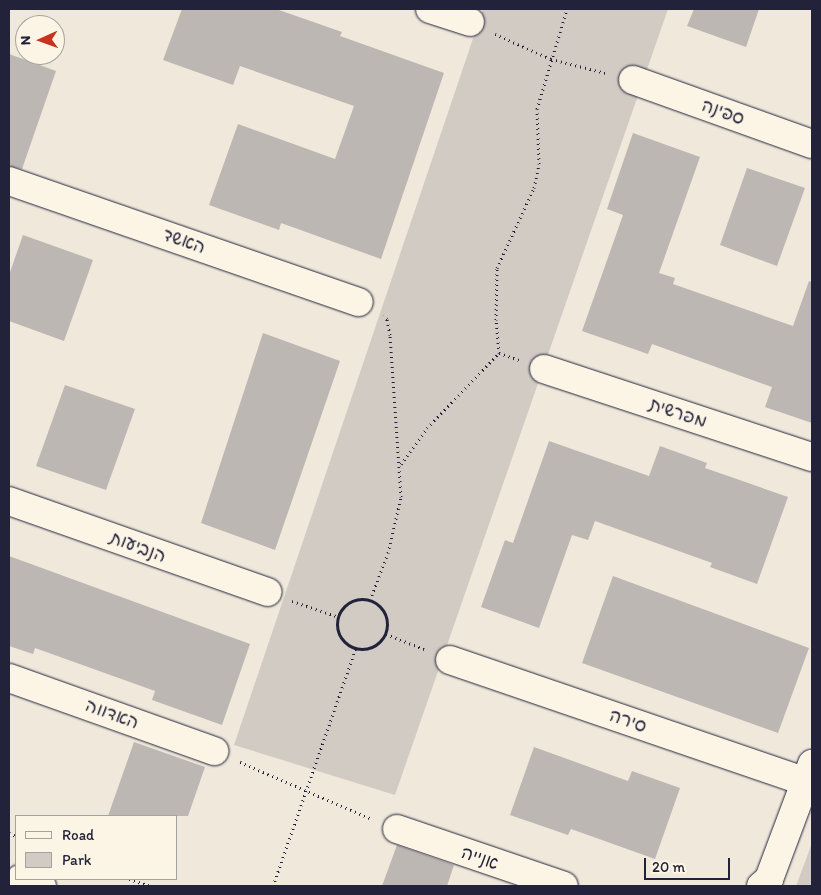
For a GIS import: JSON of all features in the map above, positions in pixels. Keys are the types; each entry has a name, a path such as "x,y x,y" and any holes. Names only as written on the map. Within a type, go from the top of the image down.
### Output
{"street":[{"path":"430,9 470,22"},
{"name":"ספינה","path":"633,80 812,144"},
{"name":"האשד","path":"9,181 359,302"},
{"name":"מפרשית","path":"544,370 812,457"},
{"name":"הנביעות","path":"9,501 267,592"},
{"name":"סירה","path":"450,660 809,773"},
{"name":"האדווה","path":"9,678 214,751"},
{"path":"761,886 769,879 809,773"},
{"name":"אנייה","path":"397,829 564,886"},
{"path":"23,880 42,886"}],"path":[{"path":"500,353 496,320 498,268 534,188 539,164 537,109 567,9"},
{"path":"470,22 551,59 633,80"},
{"path":"359,302 373,307 387,319 401,464 396,522 370,600"},
{"path":"500,353 544,370"},
{"path":"401,464 427,428 500,353"},
{"path":"267,592 339,617"},
{"path":"370,600 386,614 386,634 376,645 356,648 340,636 339,617 350,602 370,600"},
{"path":"386,634 450,660"},
{"path":"273,886 356,648"},
{"path":"214,751 397,829"},
{"path":"132,880 150,886"}],"green space":[{"path":"483,9 668,9 395,795 234,745"},
{"path":"812,843 812,886 796,886"}],"building":[{"path":"182,9 276,9 342,32 340,36 444,73 381,259 281,223 279,230 209,205 238,124 335,159 354,106 240,66 233,85 163,60"},
{"path":"694,9 759,9 746,47 687,26"},
{"path":"9,54 15,56 15,65 39,65 56,71 22,169 9,166"},
{"path":"633,133 700,157 659,273 675,278 673,284 793,326 809,281 812,282 812,423 765,407 772,387 652,344 648,354 582,331 623,215 607,209"},
{"path":"747,168 805,188 777,266 720,245"},
{"path":"23,235 93,260 64,341 9,321 9,275"},
{"path":"263,333 340,361 275,550 201,523"},
{"path":"65,385 135,409 106,490 36,466"},
{"path":"549,441 649,476 660,446 707,463 705,468 788,497 757,584 710,567 712,563 595,521 588,540 572,535 539,628 481,607 505,540 513,543"},
{"path":"9,556 250,644 222,725 152,700 155,691 35,648 33,654 9,646"},
{"path":"613,576 809,648 778,733 582,663"},
{"path":"134,742 205,767 188,816 108,815"},
{"path":"534,747 628,781 632,771 680,788 655,859 571,829 568,835 510,815"},
{"path":"397,845 454,865 447,886 382,886"}]}
